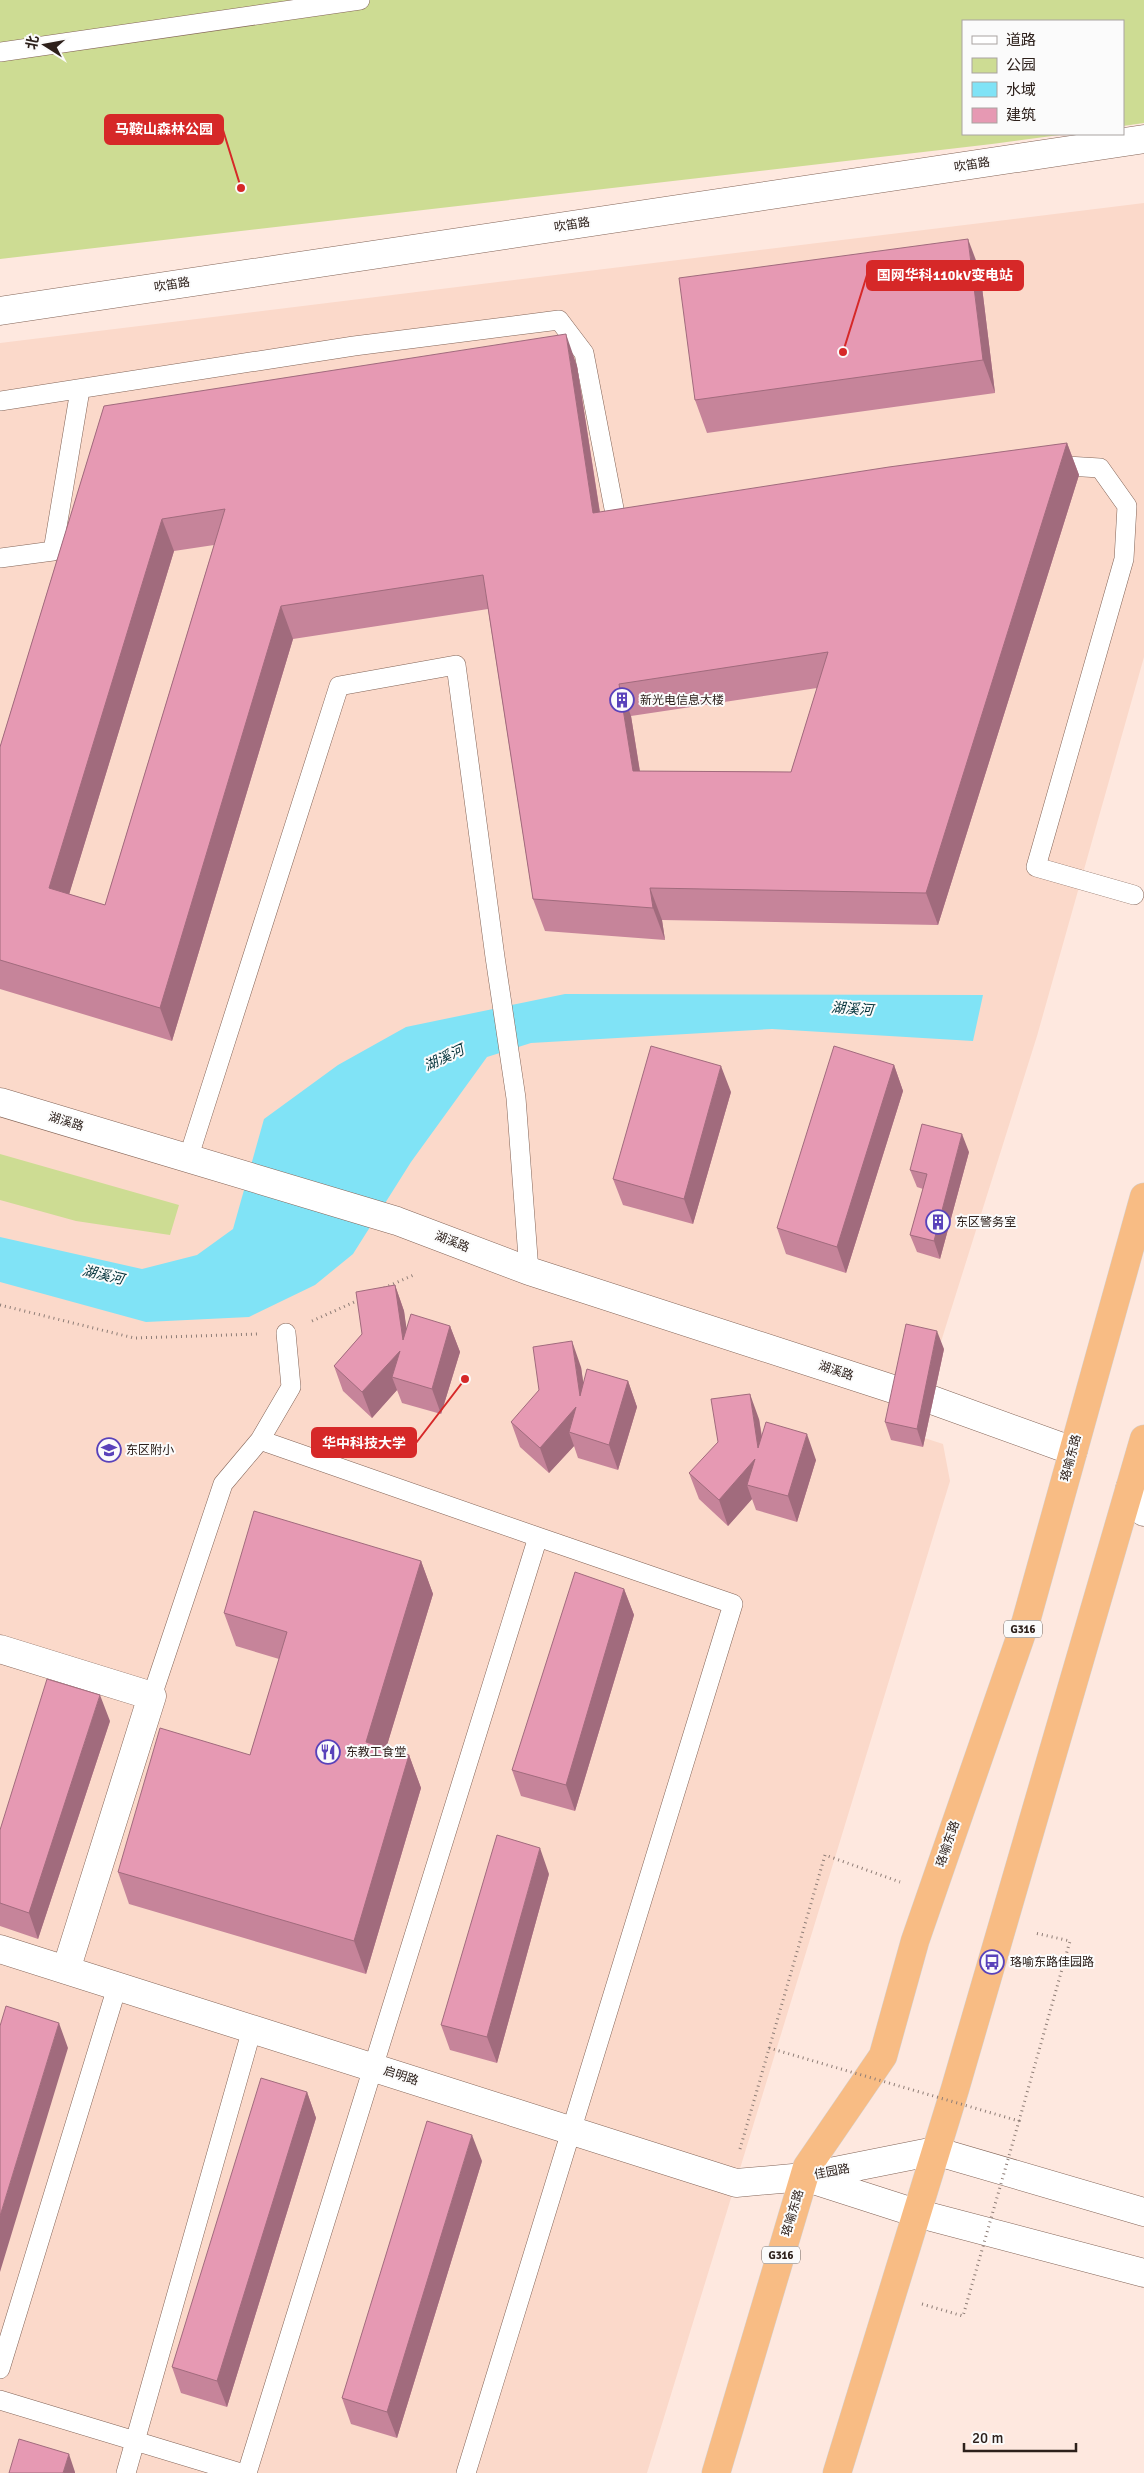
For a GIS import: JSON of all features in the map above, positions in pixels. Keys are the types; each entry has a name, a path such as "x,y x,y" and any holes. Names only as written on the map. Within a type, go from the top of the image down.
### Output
{"highway":[{"name":"珞喻东路","path":"716,2473 806,2167 883,2056 915,1941 1026,1621 1144,1197"},
{"path":"837,2473 935,2151 1144,1439"}],"street":[{"name":"吹笛路","path":"0,311 1144,139"},
{"name":"湖溪路","path":"0,1102 397,1221 529,1271 902,1392"},
{"path":"932,1400 1072,1451"},
{"path":"1130,1488 1144,1512"},
{"path":"0,1649 152,1696 66,1970"},
{"name":"启明路","path":"0,1949 736,2183 804,2177"},
{"name":"佳园路","path":"804,2177 935,2151 1144,2212"},
{"name":"佳园路","path":"804,2177 916,2213 1144,2274"}],"lane":[{"path":"0,52 360,0"},
{"path":"0,402 354,346 559,320 584,353 617,524 646,520"},
{"path":"0,558 53,550 80,390"},
{"path":"1036,467 1055,464 1100,468 1127,506 1124,558 1036,867 1134,895"},
{"path":"188,1159 339,686 456,665 494,957 516,1098 529,1271"},
{"path":"152,1696 223,1484 260,1440 291,1387 286,1333"},
{"path":"260,1440 733,1604 466,2473"},
{"path":"247,2473 538,1537"},
{"path":"0,2370 117,1987"},
{"path":"126,2473 252,2030"},
{"path":"0,2400 241,2473"}],"path":[{"path":"381,1289 416,1274"},
{"path":"0,1304 134,1338 286,1333 364,1297"},
{"path":"739,2150 825,1854 931,1893"},
{"path":"891,2295 963,2316 1070,1941"},
{"path":"769,2048 1019,2121"}],"shaded area":[{"path":"1144,203 1144,657 1037,1036 912,1434 943,1444 950,1481 647,2473 0,2473 0,343"}],"green space":[{"path":"0,0 1144,0 1144,123 1124,126 1124,20 962,20 962,135 1060,135 0,259"},
{"path":"0,1154 179,1205 170,1235 76,1221 0,1200"}],"water":[{"name":"湖溪河","path":"565,994 983,995 973,1041 772,1029 531,1043 487,1057 411,1162 353,1254 315,1285 249,1317 146,1322 0,1282 0,1237 142,1269 197,1255 233,1229 264,1119 338,1065 406,1027"}],"building":[{"path":"968,239 983,360 695,400 679,278"},
{"name":"新光电信息大楼","path":"566,334 593,513 889,467 1067,443 926,893 650,888 653,908 533,899 483,575 281,606 160,1008 0,960 0,747 104,406","holes":["225,509 105,905 49,888 162,519","828,652 791,772 633,771 619,684"]},
{"path":"651,1046 721,1066 684,1199 613,1179"},
{"path":"834,1046 894,1065 837,1247 777,1228"},
{"path":"922,1124 962,1134 934,1241 910,1235 927,1174 910,1170"},
{"path":"395,1285 403,1340 411,1314 450,1326 432,1389 392,1377 400,1351 362,1392 334,1366 362,1334 356,1292"},
{"path":"906,1324 937,1331 917,1429 885,1422"},
{"path":"572,1341 580,1396 587,1369 628,1381 609,1445 569,1432 576,1407 540,1448 511,1422 539,1390 533,1347"},
{"path":"750,1394 758,1448 766,1422 807,1434 788,1496 747,1485 755,1459 719,1500 689,1473 718,1442 711,1399"},
{"name":"东教工食堂","path":"254,1511 421,1561 366,1742 409,1755 354,1941 118,1872 160,1728 250,1755 287,1632 224,1613"},
{"path":"575,1572 624,1589 566,1785 512,1770"},
{"path":"47,1679 100,1695 29,1913 0,1903 0,1830"},
{"path":"497,1835 540,1848 487,2037 441,2025"},
{"path":"6,2006 59,2023 0,2216 0,2026"},
{"path":"261,2078 307,2092 217,2381 172,2367"},
{"path":"427,2121 472,2135 387,2412 342,2398"},
{"path":"19,2439 69,2454 63,2473 9,2473"}],"place":[{"name":"马鞍山森林公园","path":"241,188"},
{"name":"国网华科110kV变电站","path":"843,352"},
{"name":"新光电信息大楼","path":"622,700"},
{"name":"东区警务室","path":"938,1222"},
{"name":"华中科技大学","path":"465,1379"},
{"name":"东区附小","path":"109,1450"},
{"name":"东教工食堂","path":"328,1752"},
{"name":"珞喻东路佳园路","path":"992,1962"}]}
